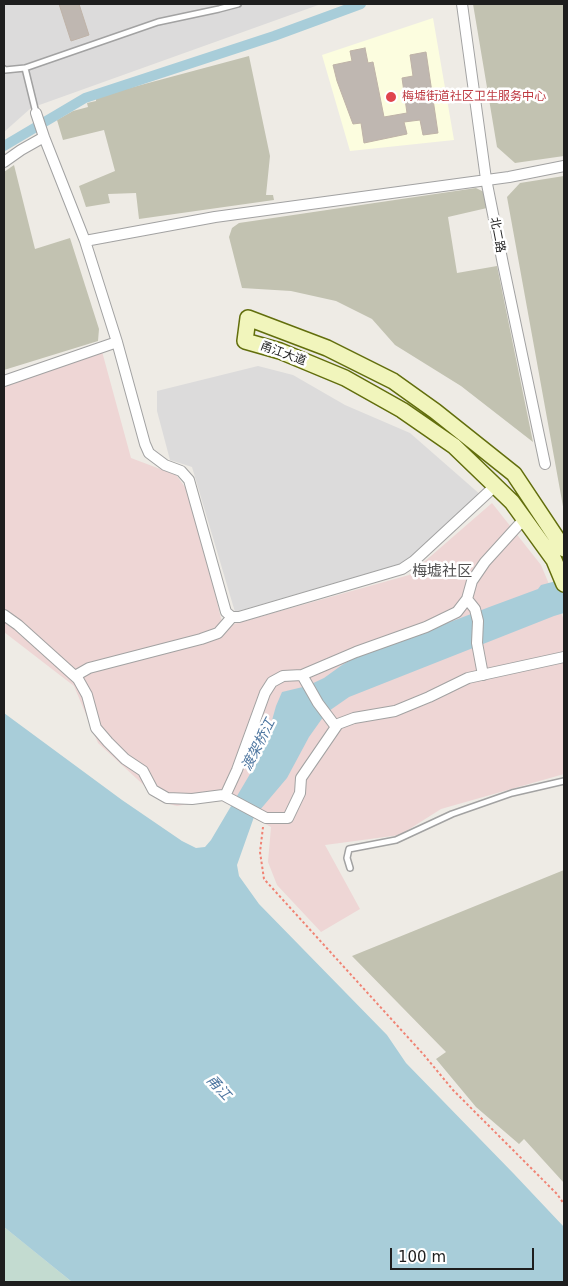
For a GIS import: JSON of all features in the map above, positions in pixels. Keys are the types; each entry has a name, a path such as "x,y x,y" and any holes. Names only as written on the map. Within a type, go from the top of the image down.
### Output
{"main road":[{"name":"甬江大道","path":"564,549 514,474 435,411 393,381 327,348 248,318 245,341 280,351 345,378 402,410 454,446 512,502 554,560 564,584"}],"street":[{"name":"北二路","path":"462,4 486,179 545,464"},
{"path":"36,113 85,241 117,342 145,444 149,453 165,465 181,471 189,480 226,612 232,617 240,617 402,569 414,561 495,486"},
{"path":"4,162 44,137"},
{"path":"85,241 215,217 509,177 564,166"},
{"path":"4,381 117,342"},
{"path":"228,798 265,693 272,682 283,676 305,680 364,650 426,627 457,612 467,599 472,581 524,519"},
{"path":"467,599 475,608 478,621 477,643 482,675"},
{"path":"4,615 18,625 78,679 86,696 96,728 125,759 143,771 153,790 167,798 223,795 262,816 288,818 300,793 301,778 338,724 354,718 395,711 468,678 564,657"},
{"path":"75,676 89,668 218,633 232,617"},
{"path":"305,680 318,703 336,728"}],"lane":[{"path":"4,69 25,68 158,22 238,4"},
{"path":"25,68 36,113"},
{"path":"350,868 347,858 349,849 396,840 452,814 512,793 564,781"}],"path":[{"path":"262,816 260,852 264,879 424,1055 453,1090 558,1194 564,1204"}],"shaded area":[{"path":"4,4 321,4 31,108 4,132"},
{"path":"473,4 564,4 564,156 515,163 497,147"},
{"name":"梅墟街道社区卫生服务中心","path":"433,18 454,140 350,151 322,55"},
{"path":"249,56 270,156 266,195 273,195 274,200 139,219 136,193 108,194 110,203 86,207 79,186 115,171 104,130 63,140 57,120 73,111 88,107 87,103 96,101 96,97"},
{"path":"14,165 35,249 70,238 99,329 98,341 4,370 4,172"},
{"path":"564,176 564,512 507,197 520,183"},
{"path":"476,188 484,192 487,208 448,217 457,273 497,266 533,442 461,386 395,345 372,319 336,301 291,291 242,288 229,237 232,228 239,223"},
{"path":"100,344 131,458 176,475 192,496 223,627 409,575 492,503 541,565 564,620 564,774 441,809 400,835 325,845 360,909 321,932 277,885 268,862 271,827 218,799 177,806 162,802 98,743 74,686 4,632 4,377"},
{"path":"258,366 293,375 345,405 410,433 482,496 452,529 400,564 235,612 192,467 170,460 157,411 157,391"},
{"path":"564,870 564,1183 524,1139 519,1144 476,1107 436,1059 446,1052 352,956"},
{"path":"4,1227 24,1243 72,1282 4,1282"}],"water":[{"name":"甬江","path":"564,579 564,613 349,697 326,713 309,737 287,778 254,817 237,865 239,876 259,904 387,1035 406,1063 564,1227 564,1282 72,1282 4,1227 4,713 122,800 182,841 196,848 205,847 250,774 269,731 282,692 307,686 324,678 359,655 538,589 541,585"}],"building":[{"path":"59,4 79,4 89,35 71,41"},
{"path":"365,48 368,63 373,62 384,117 407,113 402,78 413,76 410,55 426,52 438,133 423,135 420,120 404,122 407,134 364,143 361,123 353,124 333,65 352,61 350,51"}],"waterway":[{"path":"4,146 85,98 274,36 361,4"}],"place":[{"name":"梅墟街道社区卫生服务中心","path":"391,97"}],"district":[{"name":"梅墟社区","path":"442,572"}],"water label":[{"name":"渡架桥江","path":"259,745"}]}
